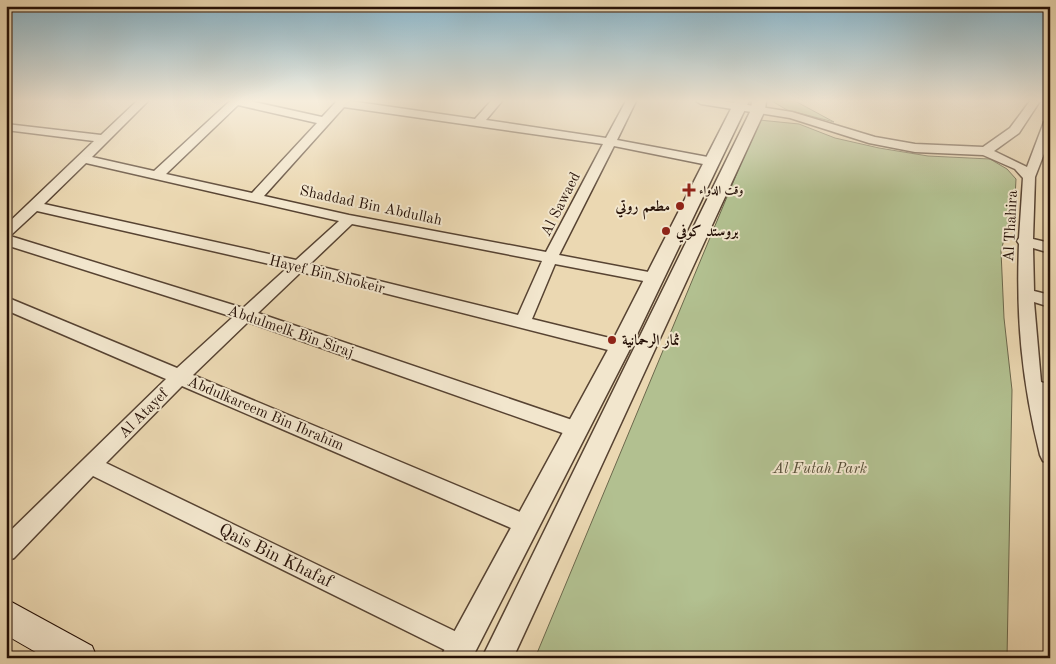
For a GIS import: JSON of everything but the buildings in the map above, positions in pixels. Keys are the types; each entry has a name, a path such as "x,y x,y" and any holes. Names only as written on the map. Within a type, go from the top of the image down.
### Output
{"main road":[{"path":"6,616 80,658"}],"street":[{"path":"46,132 103,139"},
{"path":"6,233 110,132"},
{"path":"157,176 203,132"},
{"path":"256,197 315,132"},
{"path":"540,132 610,142 712,162"},
{"name":"Al Sawaed","path":"522,323 551,257 615,132"},
{"path":"458,652 574,429 615,355 712,162 733,132"},
{"path":"497,658 632,374 740,132"},
{"name":"Al Thahira","path":"847,132 873,140 915,148 985,151 1019,166 1029,177 1024,241 1025,294 1033,386 1050,456"},
{"path":"985,151 1013,132"},
{"path":"1029,177 1046,132"},
{"name":"Shaddad Bin Abdullah","path":"83,159 349,219 654,278"},
{"name":"Hayef Bin Shokeir","path":"34,206 299,266 522,323 615,355"},
{"name":"Al Atayef","path":"6,550 180,376 349,219"},
{"name":"Abdulmelk Bin Siraj","path":"6,240 246,315 574,429"},
{"path":"1024,241 1050,248"},
{"path":"1025,294 1050,301"},
{"name":"Abdulkareem Bin Ibrahim","path":"6,303 525,524"},
{"path":"615,355 609,372 614,379 622,381 632,374"},
{"path":"1033,386 1050,393"},
{"path":"592,397 600,394 610,397 615,406 614,412"},
{"name":"Qais Bin Khafaf","path":"91,465 458,652"}],"green space":[{"name":"Al Futah Park","path":"754,132 820,132 835,138 879,148 928,156 990,159 1007,169 1016,179 1015,198 1001,251 1004,318 1012,390 1007,658 535,658"}],"place":[{"name":"وقت الدواء","path":"689,190"},
{"name":"مطعم روتي","path":"680,206"},
{"name":"بروستد كوفي","path":"666,231"},
{"name":"ثمار الرحمانية","path":"612,340"}]}
